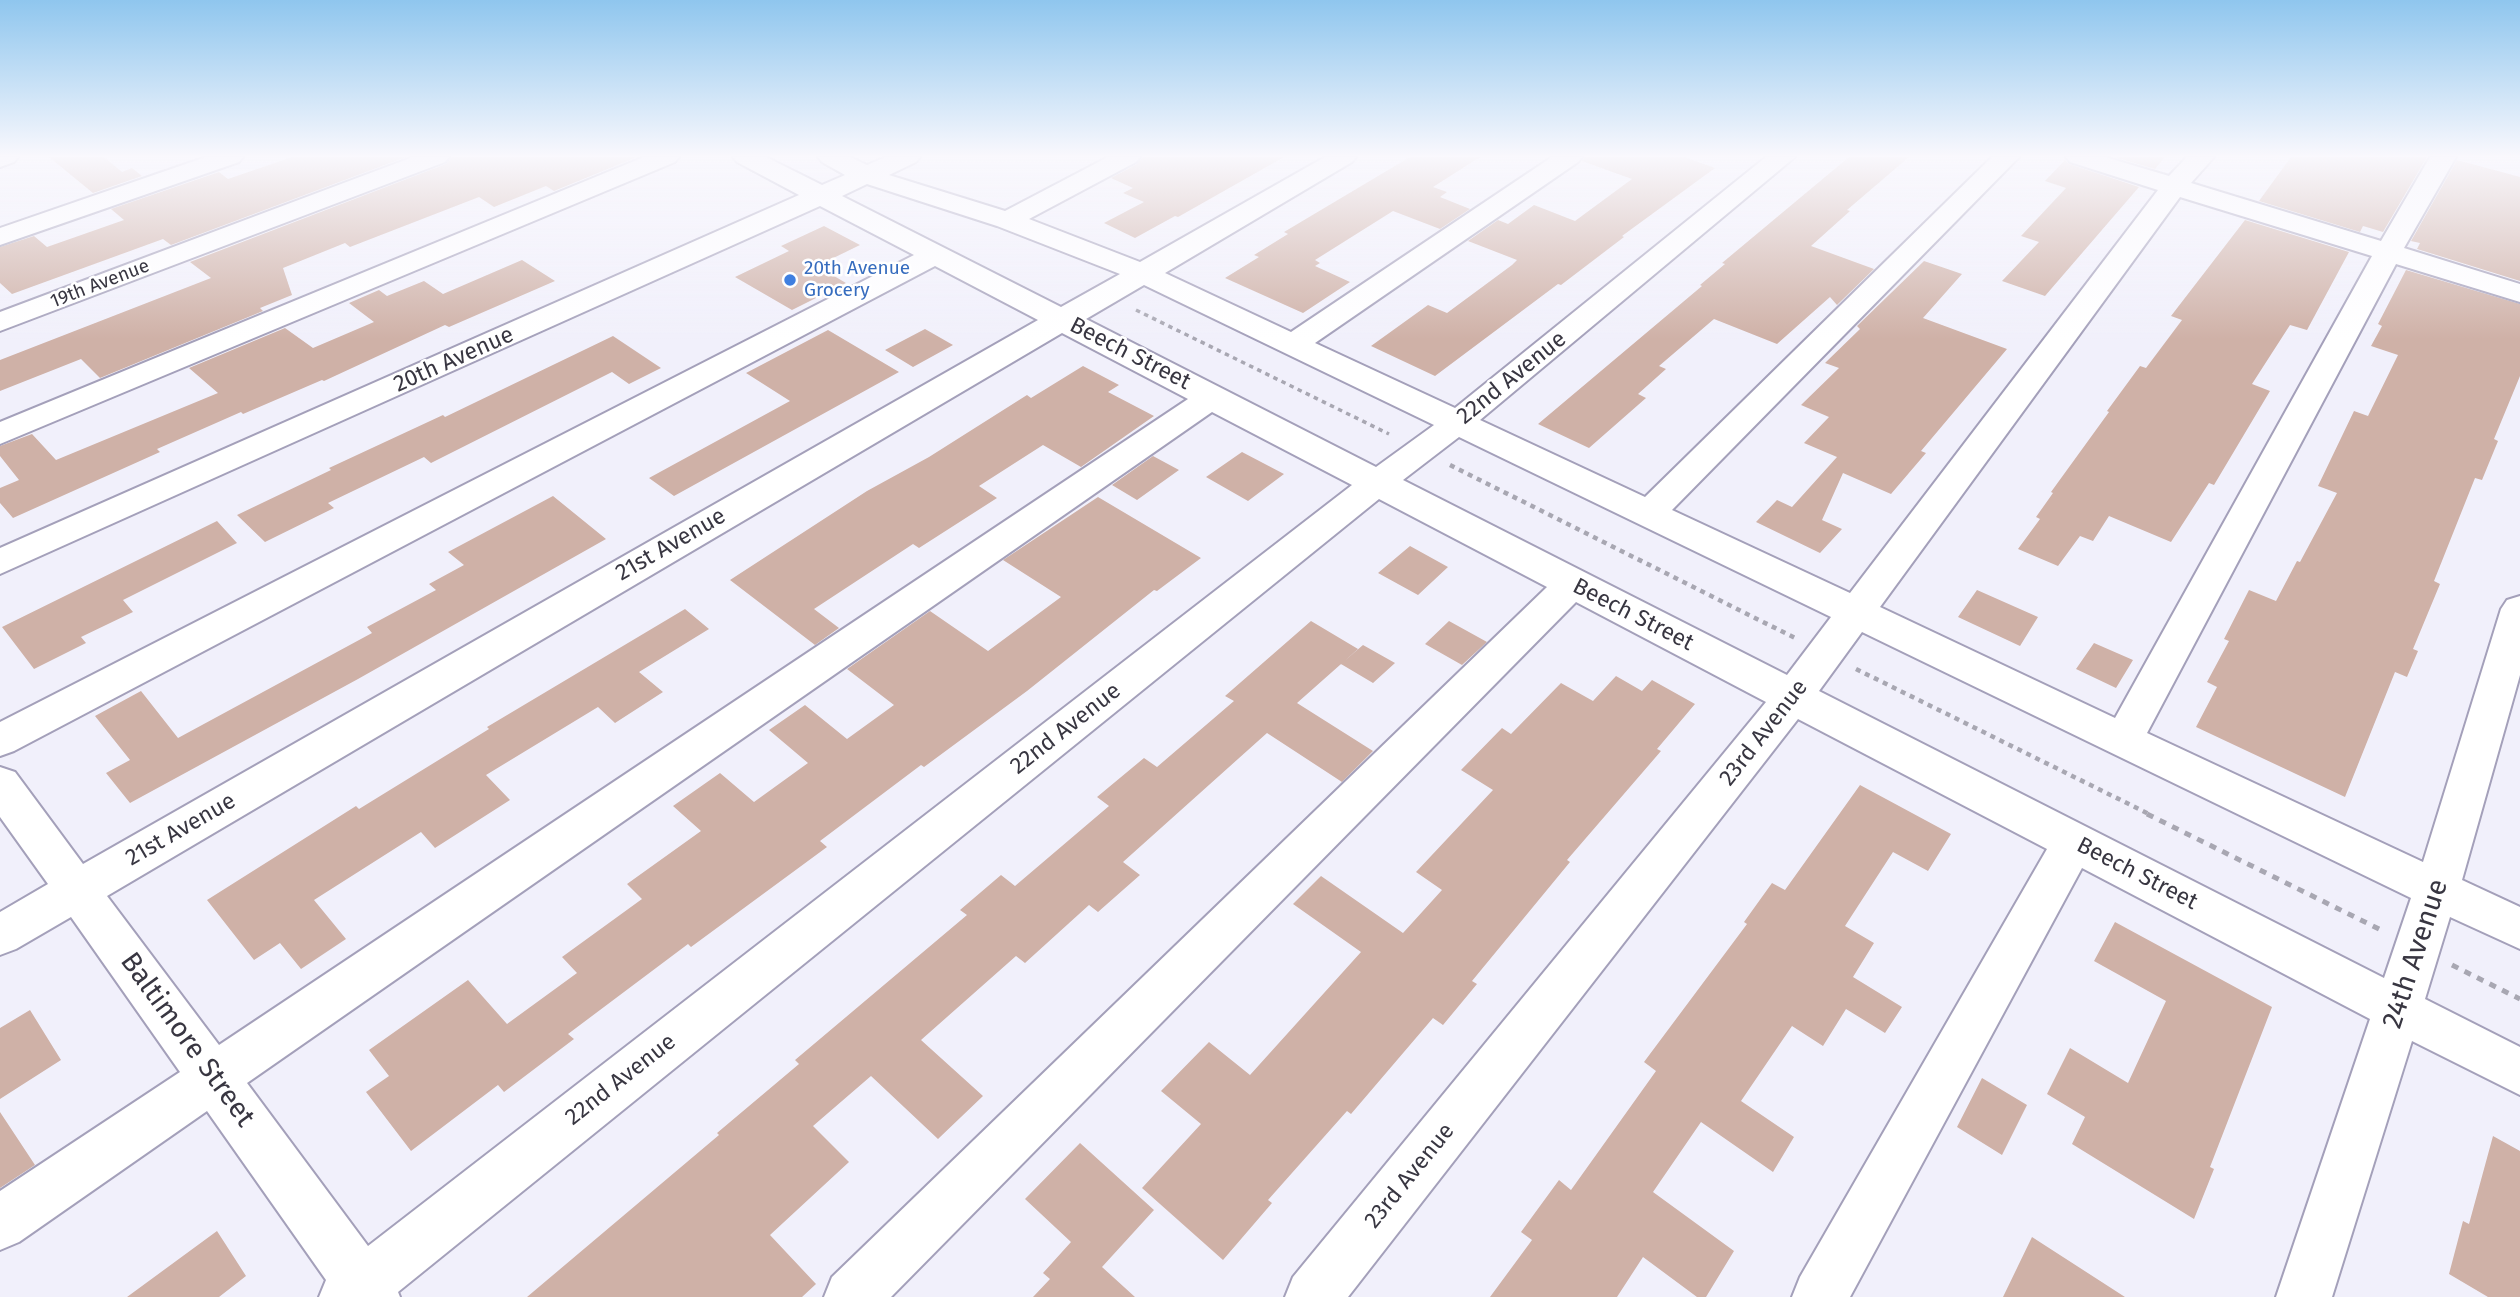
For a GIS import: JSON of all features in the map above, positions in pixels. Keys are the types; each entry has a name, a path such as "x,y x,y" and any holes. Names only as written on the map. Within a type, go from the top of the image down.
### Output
{"street":[{"path":"0,237 56,218"},
{"name":"19th Avenue","path":"0,322 276,218"},
{"path":"0,433 520,218"},
{"name":"20th Avenue","path":"0,562 774,218"},
{"name":"Beech Street","path":"864,218 2520,1072"},
{"path":"999,218 1141,272 2520,929"},
{"path":"1007,220 1012,218"},
{"name":"21st Avenue","path":"0,935 1237,218"},
{"path":"1293,344 1480,218"},
{"name":"22nd Avenue","path":"361,1293 1377,483 1458,422 1708,218"},
{"path":"1649,513 1945,218"},
{"name":"23rd Avenue","path":"1313,1297 1792,698 2153,218"},
{"path":"2303,218 2388,252 2520,293"},
{"path":"2123,740 2408,218"},
{"path":"0,740 936,255"},
{"path":"0,1223 1212,397"},
{"path":"852,1297 1573,584"},
{"name":"24th Avenue","path":"2304,1297 2437,888 2520,609"},
{"name":"Baltimore Street","path":"0,783 214,1077 361,1293"},
{"path":"1820,1297 2074,841"}],"path":[{"path":"1104,294 2520,999"}],"building":[{"path":"121,218 244,218 171,245 163,239 12,294 0,283 0,247 34,236 47,247 124,220"},
{"path":"306,218 426,218 350,247 345,243 283,268 292,295 260,308 263,311 100,378 81,359 0,391 0,360 211,278 190,262"},
{"path":"1114,218 1172,218 1135,238 1104,223"},
{"path":"1308,218 1383,218 1315,260 1320,263 1315,266 1350,282 1303,313 1225,278 1259,257 1254,255 1288,234 1284,232"},
{"path":"1410,218 1457,218 1440,229"},
{"path":"1517,218 1566,218 1575,221 1580,218 1647,218 1561,285 1558,284 1435,376 1371,346 1428,305 1447,313 1512,265 1517,260 1468,241 1498,220 1508,224"},
{"path":"1776,218 1843,218 1811,246 1874,269 1837,305 1830,297 1777,344 1714,319 1659,366 1666,369 1638,394 1646,398 1589,448 1538,424 1702,286 1700,285 1725,264 1722,263"},
{"path":"2038,218 2113,218 2045,296 2002,281 2039,242 2021,236"},
{"path":"2313,218 2391,218 2383,232 2363,226 2360,232"},
{"path":"2424,218 2520,218 2520,281 2417,249 2420,243 2411,241"},
{"path":"2245,220 2349,252 2307,330 2290,325 2252,384 2270,391 2214,485 2209,483 2171,542 2109,516 2093,541 2080,536 2058,566 2018,549 2040,519 2036,517 2053,493 2051,492 2109,412 2107,411 2140,366 2146,368 2182,320 2171,316"},
{"name":"20th Avenue Grocery","path":"824,226 860,245 817,266 846,283 792,310 735,277 789,251 781,246"},
{"path":"522,260 555,281 449,327 445,325 324,381 243,414 241,412 157,449 160,452 13,518 0,503 0,488 19,480 0,456 0,446 32,434 56,460 218,393 189,368 285,328 313,348 374,322 349,303 379,290 387,296 424,281 443,294"},
{"path":"1924,261 1962,274 1923,318 2007,349 1921,451 1926,453 1891,494 1843,473 1822,520 1842,529 1820,553 1756,522 1777,500 1792,507 1837,457 1804,443 1829,417 1801,405 1839,368 1825,363 1860,329 1857,326"},
{"path":"2406,270 2520,304 2520,376 2494,439 2498,441 2482,480 2475,478 2434,581 2440,584 2413,649 2418,651 2407,677 2395,672 2345,797 2196,727 2217,687 2207,682 2229,641 2224,639 2249,590 2276,601 2337,493 2318,486 2354,411 2368,416 2398,355 2371,346 2382,326 2378,324"},
{"path":"925,329 953,345 913,367 885,350"},
{"path":"828,330 899,372 674,496 649,478 790,401 746,373"},
{"path":"613,336 661,368 629,384 612,372 431,463 424,457 328,503 334,508 265,542 237,515 331,470 329,468 443,415 445,417"},
{"path":"1083,366 1119,385 1108,392 1154,416 1081,467 1043,445 979,486 997,498 919,548 913,544 814,609 839,628 815,645 730,580 867,491 929,457 1027,395 1031,398"},
{"path":"1242,452 1284,474 1248,501 1206,477"},
{"path":"1153,456 1179,470 1137,500 1112,485"},
{"path":"553,496 606,539 358,679 130,803 106,773 130,760 95,716 141,691 178,738 372,633 367,627 436,590 429,584 464,565 448,552"},
{"path":"1098,497 1201,558 1157,591 1154,590 1027,691 924,767 921,765 820,841 827,847 691,947 688,944 568,1034 574,1039 504,1092 498,1085 411,1151 366,1092 389,1076 369,1050 468,980 507,1024 577,973 562,957 642,899 627,884 701,831 673,806 720,773 754,802 808,763 769,730 805,705 847,739 894,705 847,669 930,611 988,651 1061,597 1003,560"},
{"path":"217,521 237,543 123,600 133,612 81,637 86,643 34,669 2,627"},
{"path":"1410,546 1448,567 1418,595 1378,573"},
{"path":"1977,590 2038,617 2020,646 1958,617"},
{"path":"685,609 709,629 639,672 663,692 615,723 598,707 486,775 510,800 435,848 421,832 314,900 346,939 301,969 280,943 254,960 207,900 356,806 359,809 489,729 487,727"},
{"path":"1311,621 1358,649 1297,703 1373,751 1342,782 1267,733 1123,862 1140,875 1098,912 1089,905 1025,963 1016,956 921,1040 983,1096 938,1139 871,1076 813,1126 849,1162 770,1235 816,1284 802,1297 527,1297 719,1135 717,1133 799,1064 795,1060 967,915 960,910 1001,875 1015,886 1109,806 1097,797 1144,758 1157,767 1234,701 1225,696"},
{"path":"1449,621 1487,642 1462,665 1425,644"},
{"path":"2094,643 2133,660 2116,688 2076,669"},
{"path":"1363,645 1395,663 1373,683 1341,664"},
{"path":"1616,676 1642,691 1652,680 1695,704 1657,749 1661,751 1567,860 1570,862 1472,981 1477,984 1443,1025 1433,1018 1351,1114 1347,1111 1268,1200 1272,1203 1223,1260 1142,1188 1201,1124 1161,1091 1209,1042 1250,1075 1361,952 1293,904 1321,876 1403,933 1442,890 1416,872 1493,790 1461,770 1502,728 1511,734 1561,683 1593,701"},
{"path":"1860,785 1951,834 1928,871 1893,852 1845,926 1874,943 1853,977 1902,1007 1885,1033 1846,1009 1823,1046 1792,1026 1741,1101 1794,1137 1773,1172 1701,1122 1653,1192 1734,1251 1706,1297 1697,1297 1643,1257 1617,1297 1490,1297 1532,1240 1521,1232 1559,1180 1571,1190 1656,1071 1644,1062 1747,924 1744,922 1772,883 1785,890"},
{"path":"2115,922 2272,1007 2210,1167 2214,1169 2194,1219 2072,1144 2085,1117 2047,1094 2070,1048 2128,1083 2166,1001 2094,961"},
{"path":"30,1010 61,1060 0,1099 0,1028"},
{"path":"1982,1078 2027,1105 2002,1155 1957,1127"},
{"path":"0,1112 35,1165 0,1188"},
{"path":"2493,1136 2520,1151 2520,1297 2488,1297 2449,1274 2463,1221 2469,1224"},
{"path":"1080,1143 1154,1210 1102,1267 1135,1297 1033,1297 1050,1279 1043,1273 1071,1242 1025,1199"},
{"path":"217,1231 246,1276 219,1297 127,1297"},
{"path":"2032,1237 2125,1297 2003,1297"}],"place":[{"name":"20th Avenue Grocery","path":"790,280"}]}
